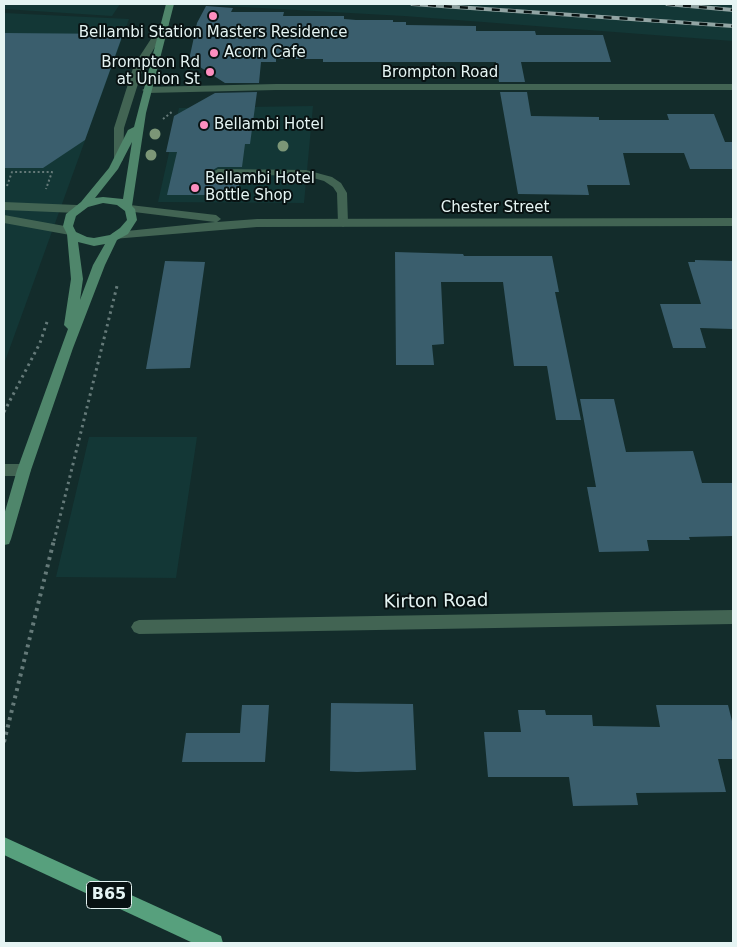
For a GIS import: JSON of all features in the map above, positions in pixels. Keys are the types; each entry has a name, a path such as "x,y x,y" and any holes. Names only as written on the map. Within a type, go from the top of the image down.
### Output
{"main road":[{"path":"71,232 85,241 104,241 124,232 132,220 128,208 142,113 170,4"},
{"path":"67,348 77,279 69,220 113,169 142,113"},
{"path":"81,207 93,201 112,200 128,208"},
{"path":"4,538 24,470 67,348 99,264 115,237"},
{"name":"B65","path":"4,846 214,943"}],"street":[{"path":"118,160 120,128 139,65 164,24"},
{"name":"Brompton Road","path":"148,90 733,87"},
{"path":"218,172 306,173 328,178 337,185 342,193 343,223"},
{"path":"4,206 47,209 81,207"},
{"path":"128,208 257,223"},
{"path":"4,219 71,232"},
{"name":"Chester Street","path":"257,223 733,222"},
{"path":"115,237 190,228 257,223"},
{"path":"4,470 24,470"},
{"name":"Kirton Road","path":"139,627 733,617"}],"path":[{"path":"163,120 178,108"},
{"path":"4,193 12,172 52,172 44,196 54,196 47,209"},
{"path":"4,742 117,285"},
{"path":"4,412 40,343 48,318"}],"shaded area":[{"path":"4,4 120,4 112,16 4,9"},
{"path":"189,4 733,4 733,41 404,16"},
{"path":"4,13 129,19 4,364"},
{"path":"313,106 304,203 158,202 179,108"},
{"path":"89,437 197,437 176,578 56,577"}],"building":[{"path":"206,6 233,8 231,12 284,12 283,16 344,16 344,19 356,20 393,20 393,22 406,22 406,25 476,26 476,31 535,31 536,35 603,35 611,62 521,62 525,82 499,82 496,62 323,62 323,59 276,59 276,62 261,62 259,83 225,83 189,60 197,23"},
{"path":"4,33 123,34 85,140 43,168 4,168"},
{"path":"257,92 250,144 245,144 242,167 218,167 211,171 214,176 240,176 238,195 167,195 177,152 166,152 174,116 215,93"},
{"path":"500,92 527,92 531,116 599,117 599,120 669,120 667,114 714,114 725,142 733,142 733,169 690,169 684,153 623,153 630,185 587,185 589,195 518,194"},
{"path":"395,252 463,254 464,256 552,256 559,292 555,292 581,420 556,420 547,366 514,366 503,282 441,282 444,344 432,345 434,365 396,365"},
{"path":"695,260 733,261 733,329 700,328 706,348 673,348 660,304 701,304 688,262 695,262"},
{"path":"165,261 205,262 190,368 146,369"},
{"path":"580,399 614,399 626,452 693,451 702,483 733,483 733,536 689,537 690,540 647,540 649,551 599,552 587,487 596,487"},
{"path":"331,703 413,704 416,770 330,771"},
{"path":"242,705 269,705 265,762 182,762 186,733 240,733"},
{"path":"656,705 728,705 733,725 733,759 718,759 726,792 636,793 638,805 573,806 569,777 488,777 484,732 521,732 518,710 545,710 546,715 592,715 593,726 660,727"}],"railway":[{"path":"412,4 733,26"},
{"path":"667,4 733,10"}],"place":[{"name":"Bellambi Station Masters Residence","path":"213,16"},
{"name":"Acorn Cafe","path":"214,53"},
{"name":"Brompton Rd at Union St","path":"210,72"},
{"name":"Bellambi Hotel","path":"204,125"},
{"name":"Bellambi Hotel Bottle Shop","path":"195,188"}]}
